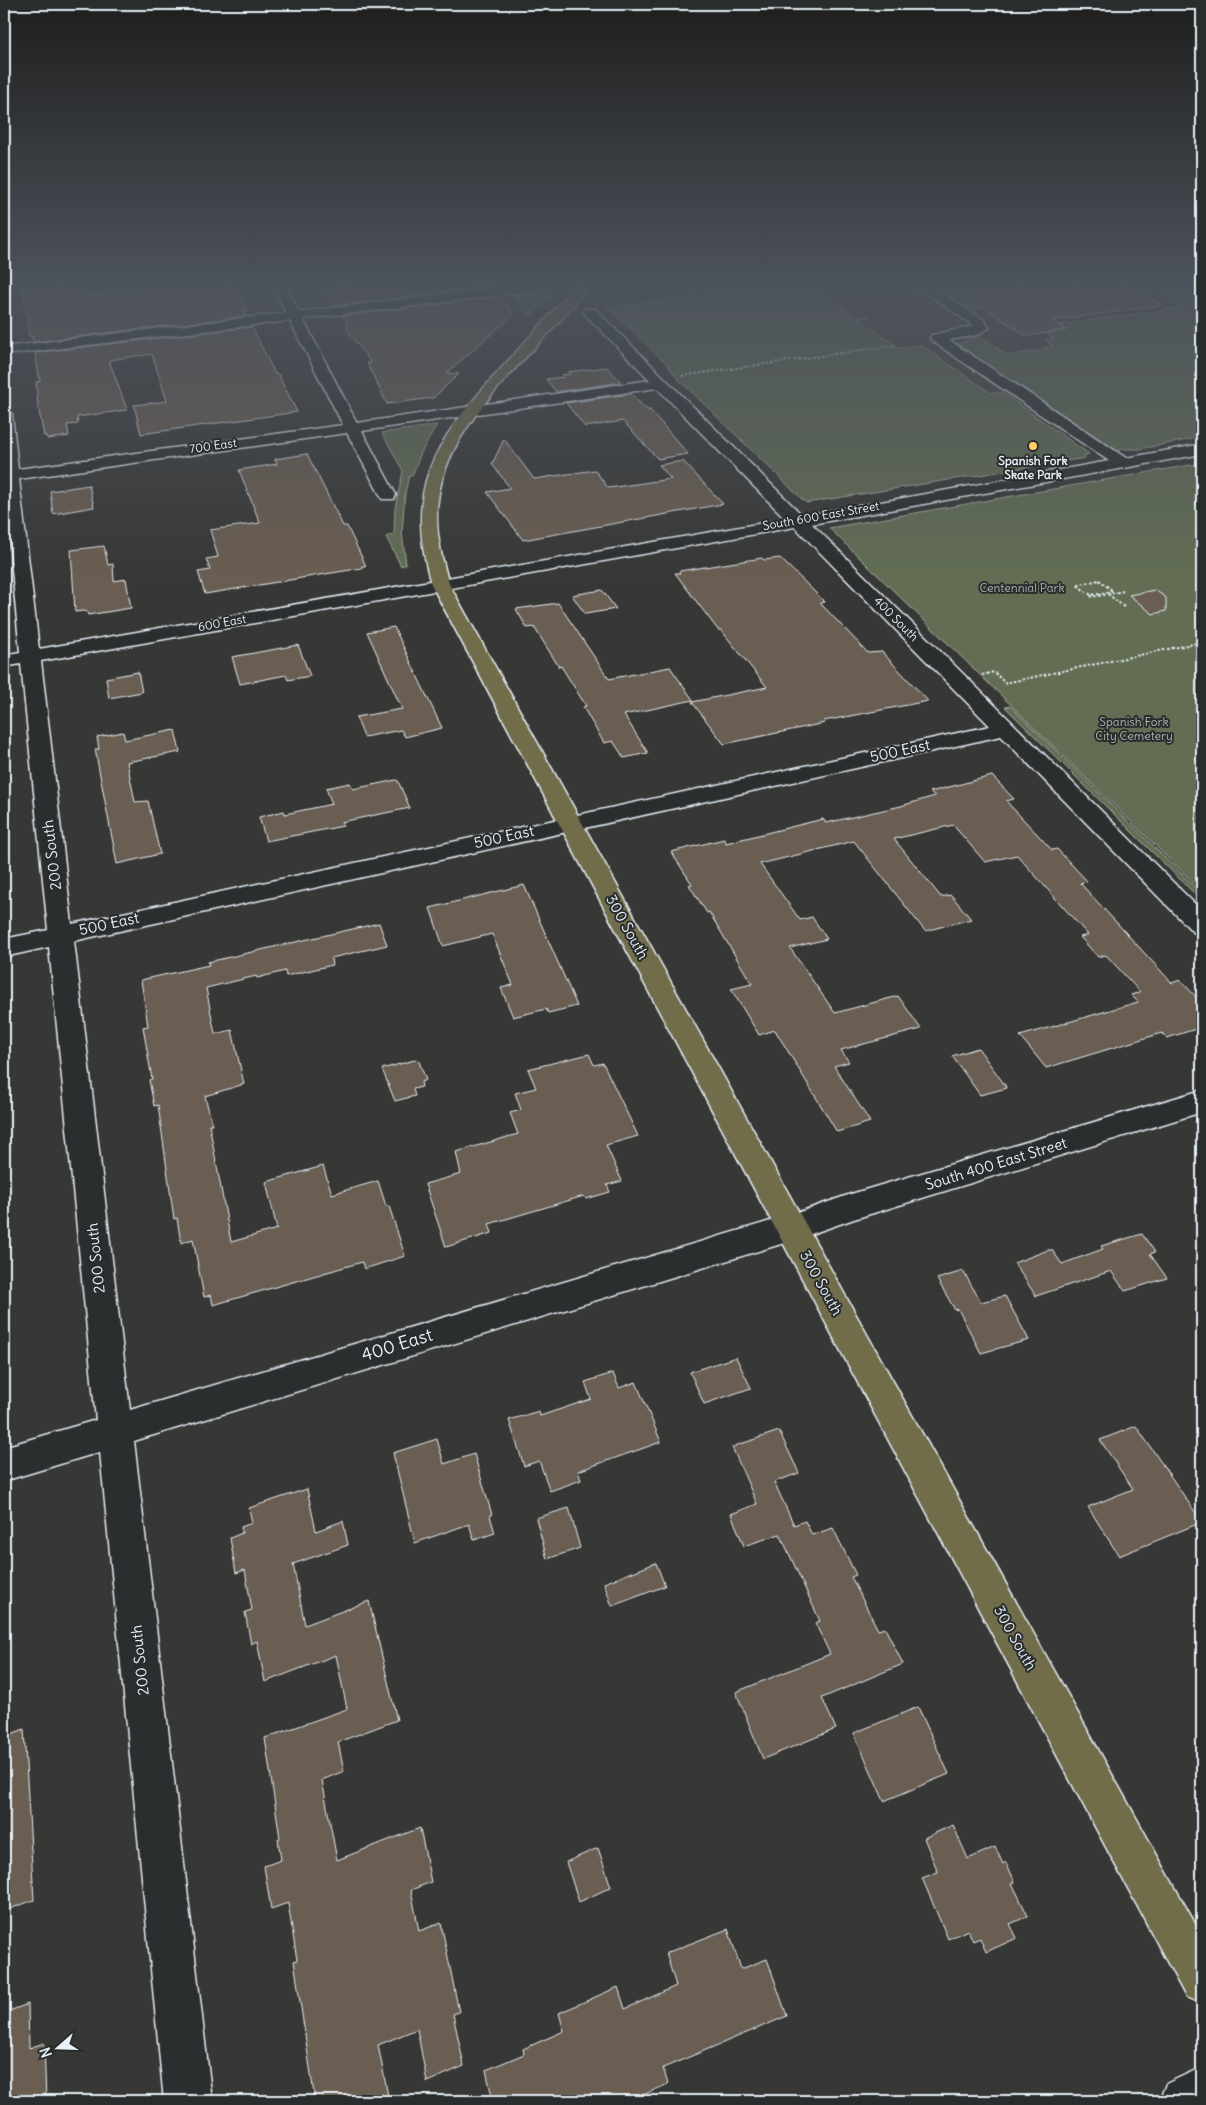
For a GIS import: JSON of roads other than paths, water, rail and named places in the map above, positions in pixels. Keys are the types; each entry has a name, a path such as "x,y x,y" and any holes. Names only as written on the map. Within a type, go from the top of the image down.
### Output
{"main road":[{"name":"300 South","path":"495,384 470,412 443,453 430,489 428,503 429,539 440,584 1202,1981"}],"street":[{"path":"329,384 388,495"},
{"name":"700 East","path":"7,475 470,412 653,384"},
{"name":"400 South","path":"662,384 1202,926"},
{"path":"1006,384 1123,463"},
{"name":"200 South","path":"4,414 16,659 61,934 188,2101"},
{"name":"South 600 East Street","path":"440,584 1202,449"},
{"name":"600 East","path":"16,659 440,584"},
{"name":"500 East","path":"4,948 569,822 1006,728"},
{"name":"South 400 East Street","path":"791,1228 851,1207 1202,1101"},
{"name":"400 East","path":"4,1464 114,1429 791,1228"},
{"path":"1183,2101 1202,2091"}],"place":[{"name":"Spanish Fork Skate Park","path":"1033,446"}],"park label":[{"name":"Centennial Park","path":"1022,588"},
{"name":"Spanish Fork City Cemetery","path":"1134,729"}]}
